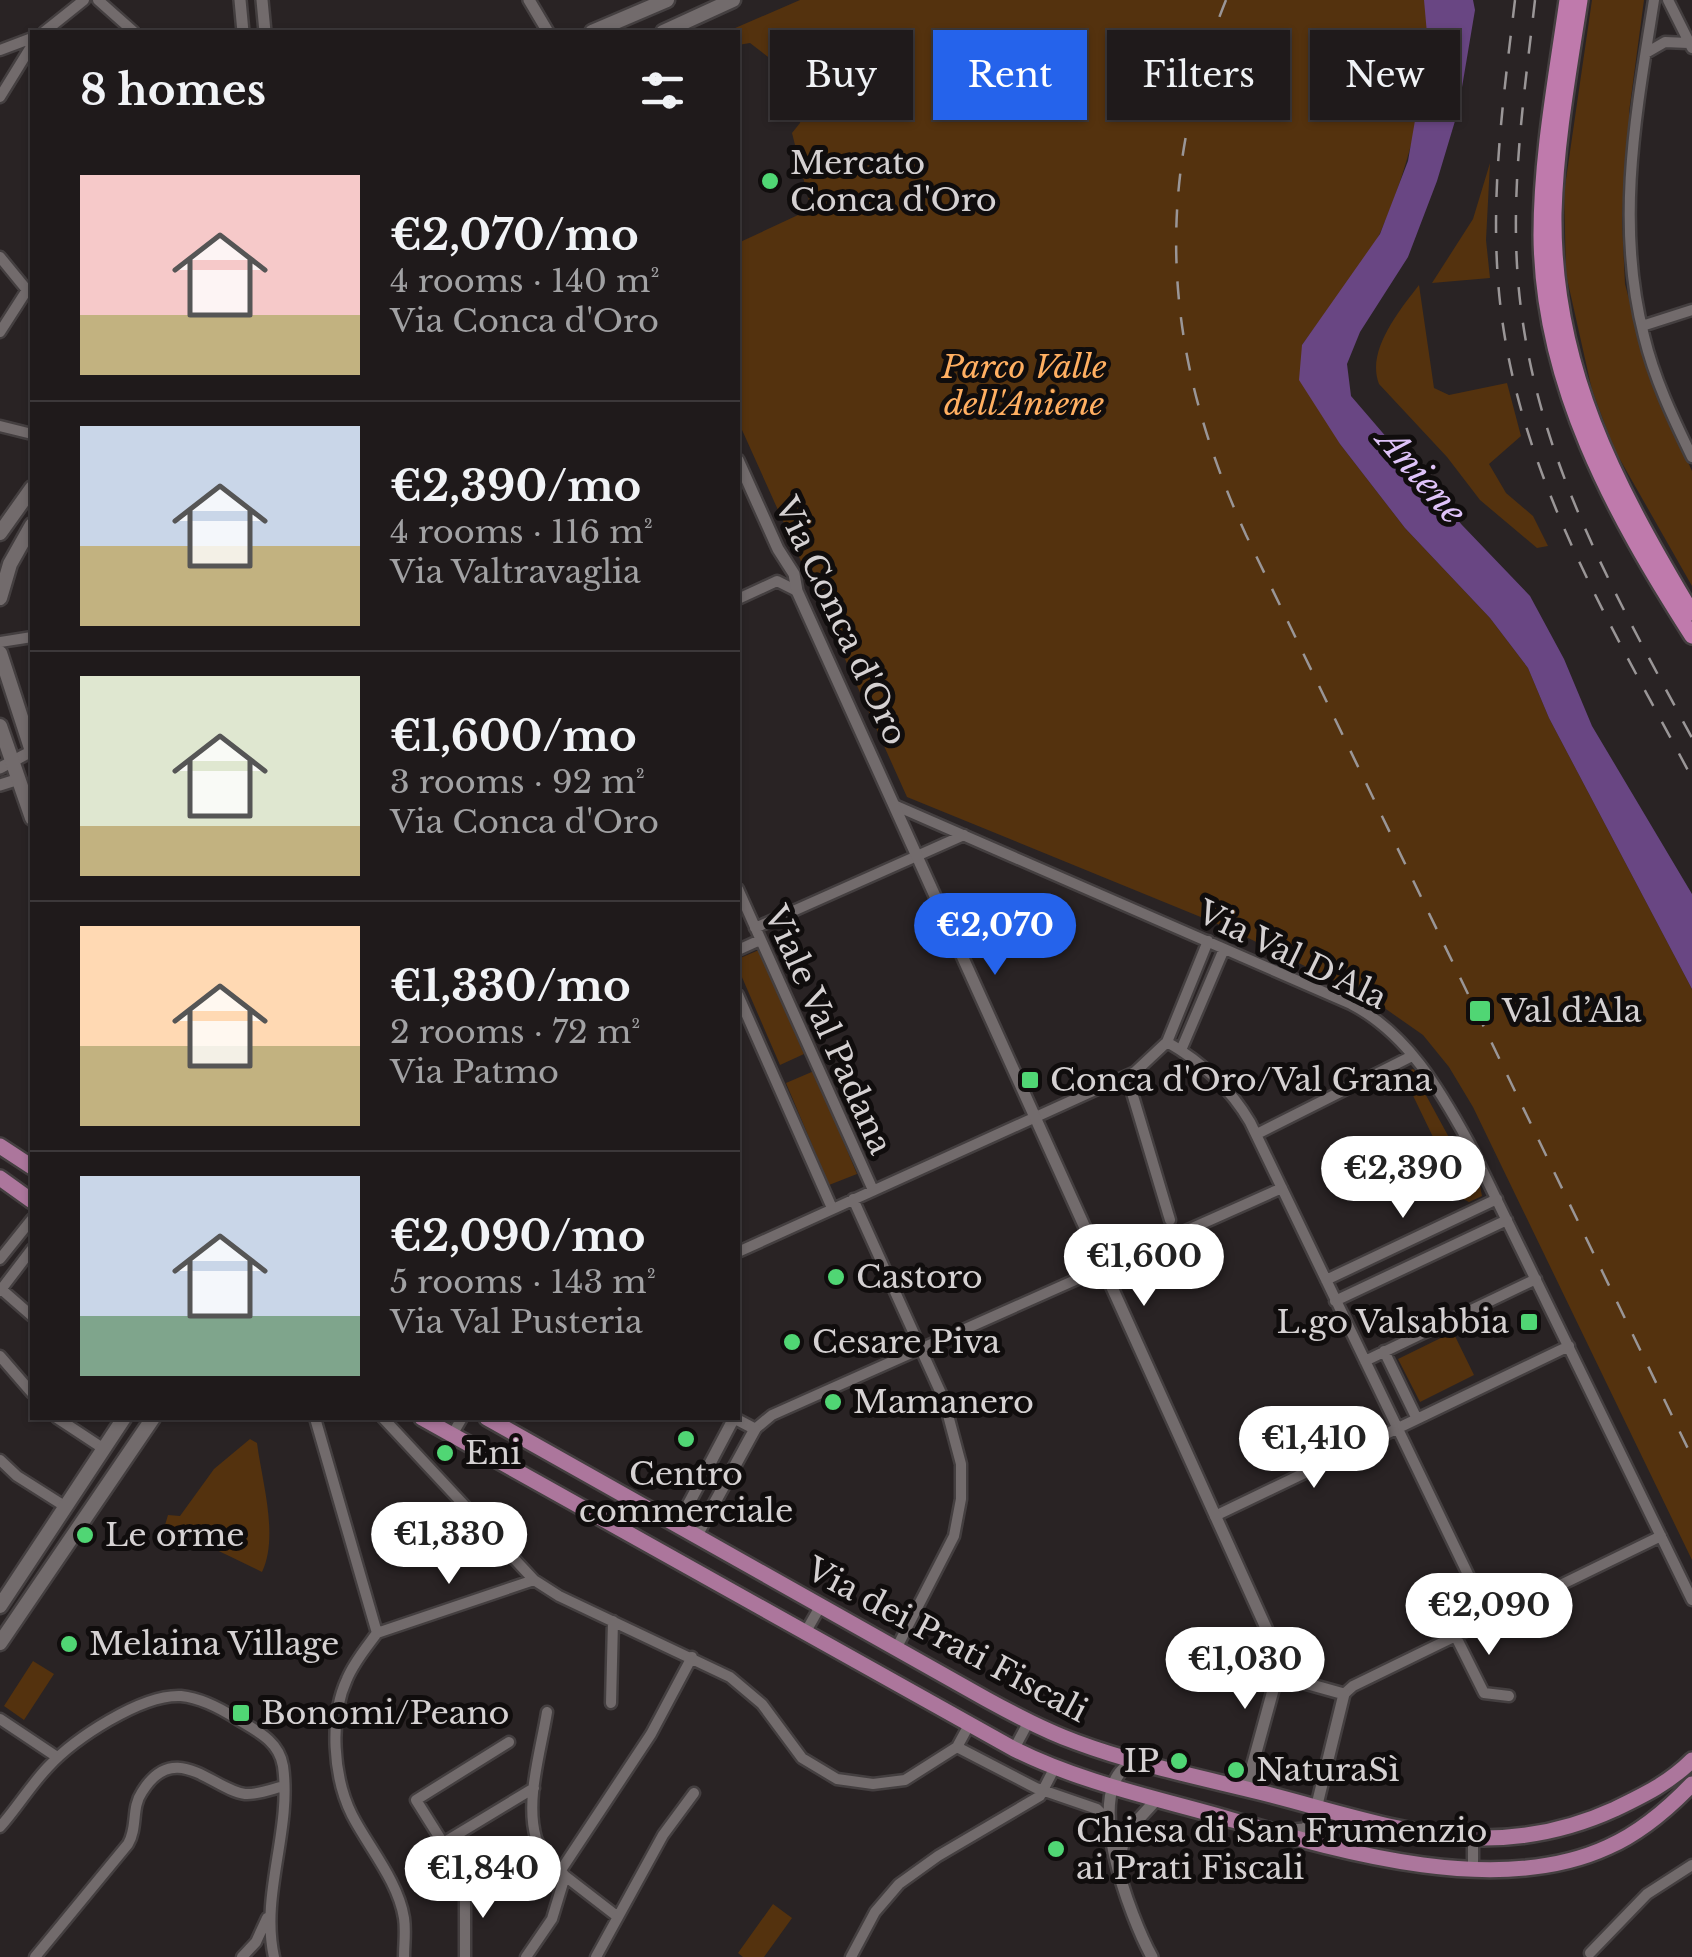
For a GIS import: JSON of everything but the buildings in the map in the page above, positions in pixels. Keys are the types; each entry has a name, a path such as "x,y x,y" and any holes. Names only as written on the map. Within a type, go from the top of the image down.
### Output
{"highway":[{"path":"1567,0 1544,174 1542,262 1551,329 1563,382 1591,457 1636,543 1692,636"},
{"path":"1580,0 1556,177 1555,253 1560,312 1579,389 1600,445 1692,612"}],"main road":[{"path":"597,30 668,0"},
{"path":"667,30 734,0"},
{"path":"0,534 30,491"},
{"path":"0,598 10,564 30,529"},
{"path":"0,652 30,745"},
{"path":"0,726 6,765 19,779 30,812"},
{"path":"0,1146 30,1167"},
{"path":"0,1178 30,1196"},
{"path":"0,1606 123,1420"},
{"path":"0,1643 151,1420"},
{"name":"Via dei Prati Fiscali","path":"426,1420 1014,1750 1114,1788 1275,1832 1416,1864 1473,1869 1541,1864 1593,1853 1647,1824 1692,1784"},
{"name":"Via dei Prati Fiscali","path":"491,1420 1029,1721 1080,1744 1139,1761 1403,1831 1473,1840 1536,1833 1584,1822 1658,1788 1692,1760"}],"street":[{"path":"46,30 84,0"},
{"path":"98,0 132,30"},
{"path":"240,0 243,30"},
{"path":"262,0 265,30"},
{"path":"528,0 547,30"},
{"path":"1654,0 1632,144 1630,264 1642,326 1664,394 1692,457"},
{"path":"1668,0 1690,46"},
{"path":"0,50 30,42"},
{"path":"1646,52 1665,42 1690,46"},
{"path":"0,97 30,45"},
{"path":"0,257 28,290 0,332"},
{"path":"1642,326 1692,310"},
{"path":"0,426 30,434"},
{"name":"Via Conca d'Oro","path":"740,464 778,549 794,574 796,591 916,854"},
{"path":"740,598 777,581 781,567 778,549"},
{"path":"777,581 796,591"},
{"path":"0,642 30,637"},
{"path":"6,765 30,752"},
{"path":"0,785 19,779"},
{"name":"Via Val D'Ala","path":"894,805 1358,1008 1386,1027 1446,1104 1691,1594"},
{"path":"755,928 964,835"},
{"path":"916,854 1281,1661 1246,1789"},
{"name":"Viale Val Padana","path":"740,894 873,1190"},
{"path":"740,921 750,916"},
{"path":"740,949 760,940"},
{"path":"740,1251 1127,1076 1153,1058 1167,1042 1208,942"},
{"path":"1181,1050 1224,949"},
{"path":"740,1000 832,1208"},
{"path":"1167,1042 1229,1090 1256,1134 1490,1620"},
{"path":"1256,1134 1412,1056"},
{"path":"1127,1076 1170,1220"},
{"path":"697,1535 755,1429 772,1415 1282,1188"},
{"path":"853,1199 954,1431 961,1476 960,1512 949,1550 897,1647"},
{"path":"1326,1280 1496,1199"},
{"path":"1335,1301 1507,1220"},
{"path":"0,1259 30,1222"},
{"path":"30,1252 0,1289 30,1314"},
{"path":"1364,1361 1536,1278"},
{"path":"1216,1516 1569,1346"},
{"path":"1384,1351 1418,1419"},
{"path":"0,1356 30,1391"},
{"path":"61,1420 104,1449"},
{"path":"316,1420 377,1634"},
{"path":"385,1420 534,1580 613,1622 692,1657 746,1688 798,1753 836,1779 862,1784 899,1782 956,1747 969,1725"},
{"path":"452,1435 461,1420"},
{"path":"678,1524 733,1420"},
{"path":"738,1420 755,1429"},
{"path":"0,1460 66,1507"},
{"path":"1275,1832 1306,1828 1314,1821 1344,1694 1353,1686 1661,1536"},
{"path":"404,1957 404,1923 399,1901 348,1807 338,1770 342,1691 354,1665 377,1634 534,1580"},
{"path":"805,1633 822,1605"},
{"path":"610,1703 613,1622"},
{"path":"1456,1637 1484,1693 1509,1696"},
{"path":"526,1957 552,1919 563,1873 651,1734 692,1657"},
{"path":"1276,1675 1344,1694"},
{"path":"0,1827 57,1758 132,1709 162,1698 188,1697 214,1706 272,1742 283,1762 282,1830 270,1912 274,1957"},
{"path":"547,1712 534,1788 536,1838 563,1873 618,1917"},
{"path":"0,1719 57,1758"},
{"path":"1014,1750 1029,1721"},
{"path":"509,1742 416,1800 444,1843 534,1788"},
{"path":"956,1747 1044,1791 1098,1809 1110,1821"},
{"path":"1139,1761 1124,1767 1114,1788 1110,1821 1119,1872 1133,1917 1152,1957"},
{"path":"851,1957 874,1912 899,1884 938,1856 1040,1796 1055,1768"},
{"path":"35,1957 131,1840 138,1798 154,1778 170,1770 187,1769 204,1773 244,1794 284,1786"},
{"path":"596,1957 663,1835 694,1793"},
{"path":"1119,1872 1125,1834 1164,1801"},
{"path":"1473,1840 1473,1869"},
{"path":"1590,1952 1647,1894 1692,1865"},
{"path":"464,1885 465,1957"},
{"path":"242,1957 256,1942 270,1912"}],"green space":[{"name":"Parco Valle dell'Aniene","path":"800,0 1424,0 1428,30 1310,30 1310,120 1417,120 1381,231 1355,275 1302,345 1340,444 1405,528 1490,618 1528,668 1549,718 1692,989 1692,1560 1473,1107 1449,1067 1423,1035 1373,1000 1230,929 907,797 740,425 740,242 811,209 792,133 801,120 913,120 913,30 770,30 770,59 750,43 740,45 740,30 731,30"},
{"path":"1592,0 1644,0 1625,160 1625,284 1649,375 1692,471 1692,586 1614,449 1592,390 1566,274 1564,193"},
{"path":"1490,163 1486,240 1490,278 1432,283 1473,219"},
{"path":"1419,285 1434,388 1449,395 1507,383 1521,436 1489,464 1506,493 1533,516 1548,546 1537,548 1480,500 1447,457 1379,384 1376,371 1381,345"},
{"path":"759,950 804,1054 780,1065 740,973 740,958"},
{"path":"1413,1069 1424,1079 1421,1086 1477,1189 1480,1186 1482,1196 1469,1202 1463,1199 1404,1077"},
{"path":"814,1071 857,1174 829,1185 786,1083"},
{"path":"1453,1332 1474,1375 1420,1402 1398,1359"},
{"path":"250,1439 257,1443 268,1509 269,1542 262,1572 165,1525 168,1515 180,1516 214,1469"},
{"path":"33,1661 54,1674 24,1720 4,1706"},
{"path":"773,1904 792,1918 764,1957 743,1957 738,1953"}],"shaded area":[{"path":"1424,0 1473,0 1475,10 1460,99 1460,30 1427,30"},
{"path":"1415,120 1455,120 1408,257 1360,332 1347,364 1351,396 1462,525 1530,596 1564,659 1592,726 1692,894 1692,989 1549,718 1528,668 1490,618 1405,528 1340,444 1299,380 1302,345 1380,234 1408,161"}],"railway":[{"path":"1226,0 1202,69 1186,137 1177,203 1183,335 1197,401 1218,468 1246,535 1692,1457"},
{"path":"1515,0 1500,140 1496,245 1507,347 1522,413 1568,538 1692,778"},
{"path":"1535,0 1520,132 1516,232 1524,330 1537,392 1555,453 1603,568 1692,738"}],"place":[{"name":"Mercato Conca d'Oro","path":"770,181"},
{"name":"Val d’Ala","path":"1480,1011"},
{"name":"Conca d'Oro/Val Grana","path":"1030,1080"},
{"name":"Castoro","path":"836,1277"},
{"name":"L.go Valsabbia","path":"1529,1322"},
{"name":"Cesare Piva","path":"792,1342"},
{"name":"Mamanero","path":"833,1402"},
{"name":"Centro commerciale","path":"686,1439"},
{"name":"Eni","path":"445,1453"},
{"name":"Le orme","path":"85,1535"},
{"name":"Melaina Village","path":"69,1644"},
{"name":"Bonomi/Peano","path":"241,1713"},
{"name":"IP","path":"1179,1761"},
{"name":"NaturaSì","path":"1236,1770"},
{"name":"Chiesa di San Frumenzio ai Prati Fiscali","path":"1056,1849"}],"water label":[{"name":"Aniene","path":"1422,476"}]}
